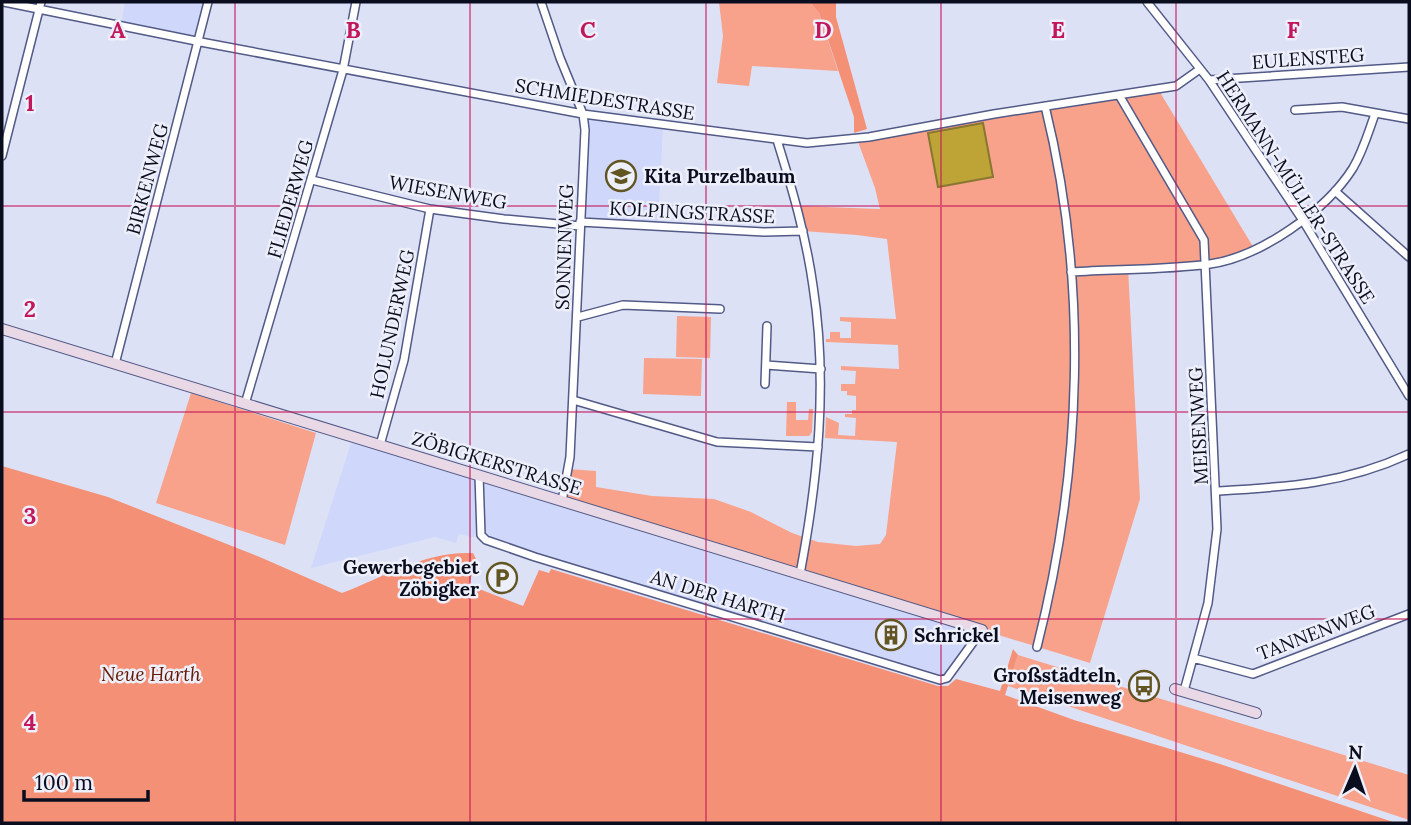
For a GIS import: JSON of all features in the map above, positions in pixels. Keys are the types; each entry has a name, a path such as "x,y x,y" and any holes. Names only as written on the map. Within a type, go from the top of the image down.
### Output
{"main road":[{"name":"ZÖBIGKERSTRASSE","path":"2,329 982,630"},
{"path":"1180,690 1256,713"}],"street":[{"name":"SCHMIEDESTRASSE","path":"4,2 40,5 199,42 583,114 807,143 869,137 1176,86 1200,69"},
{"name":"BIRKENWEG","path":"115,364 208,2"},
{"name":"FLIEDERWEG","path":"245,404 343,69 356,2"},
{"name":"SONNENWEG","path":"541,2 559,58 583,114 585,130 570,457 562,501"},
{"path":"1149,4 1159,2"},
{"name":"HERMANN-MÜLLER-STRASSE","path":"1149,4 1209,80 1302,219 1408,391"},
{"path":"2,156 40,5"},
{"name":"EULENSTEG","path":"1209,80 1409,67"},
{"name":"MEISENWEG","path":"1119,95 1204,240 1217,529 1208,603 1193,658 1180,690"},
{"path":"1037,647 1060,545 1070,466 1075,353 1071,272 1062,187 1045,106"},
{"path":"1295,110 1342,107 1409,119"},
{"path":"1071,272 1204,264 1254,250 1312,213 1335,191 1362,152 1375,114"},
{"path":"777,140 803,231 814,288 821,369 818,447 800,574"},
{"name":"WIESENWEG","path":"312,180 430,209 580,224"},
{"path":"1335,191 1409,257"},
{"name":"HOLUNDERWEG","path":"380,445 404,360 430,209"},
{"name":"KOLPINGSTRASSE","path":"580,224 764,232 803,231"},
{"path":"578,317 623,305 720,309"},
{"path":"765,384 767,326"},
{"path":"766,365 821,369"},
{"path":"573,400 717,442 818,447"},
{"path":"1217,491 1325,482 1354,475 1409,454"},
{"name":"AN DER HARTH","path":"479,475 481,535 486,540 542,559 940,680 947,678 982,630"},
{"name":"TANNENWEG","path":"1193,658 1253,674 1409,614"}],"shaded area":[{"path":"125,2 208,2 199,42 121,26"},
{"path":"719,2 810,2 819,13 838,71 752,66 749,86 717,83 723,36"},
{"path":"1158,89 1255,250 1212,264 1128,268 1140,499 1090,663 562,501 568,469 596,471 596,487 652,496 714,499 751,512 792,533 818,542 856,546 880,544 886,535 897,442 825,438 826,417 839,423 838,435 855,436 856,418 845,417 845,414 852,414 852,410 856,410 856,396 841,391 841,384 855,384 856,371 841,370 841,366 899,369 898,345 826,342 826,339 830,339 830,332 840,332 840,338 851,338 851,322 840,321 840,317 896,319 887,239 803,231 797,206 880,209 857,139"},
{"name":"Kita Purzelbaum","path":"583,114 663,124 658,227 580,222"},
{"path":"983,123 993,177 938,187 928,133"},
{"path":"677,316 711,317 710,358 676,357"},
{"path":"644,358 702,359 701,396 643,394"},
{"path":"191,393 316,433 285,545 156,503"},
{"path":"787,402 796,402 796,420 808,420 809,409 813,409 812,432 809,436 786,436"},
{"path":"353,437 982,630 947,678 940,680 535,557 482,536 459,534 456,543 435,537 311,568"},
{"path":"1018,655 1409,775 1409,820 1008,686"}],"green space":[{"path":"810,2 836,2 836,17 867,129 854,133 854,117 819,13"},
{"name":"Neue Harth","path":"2,466 108,497 342,593 422,560 455,553 473,553 476,559 469,585 523,606 539,570 549,573 551,569 938,686 948,686 956,679 1000,691 1013,649 1018,655 1005,695 1074,720 1220,764 1396,823 2,823"}],"place":[{"name":"Kita Purzelbaum","path":"621,176"},
{"name":"Gewerbegebiet Zöbigker","path":"502,578"},
{"name":"Schrickel","path":"891,635"},
{"name":"Großstädteln, Meisenweg","path":"1144,686"}]}
